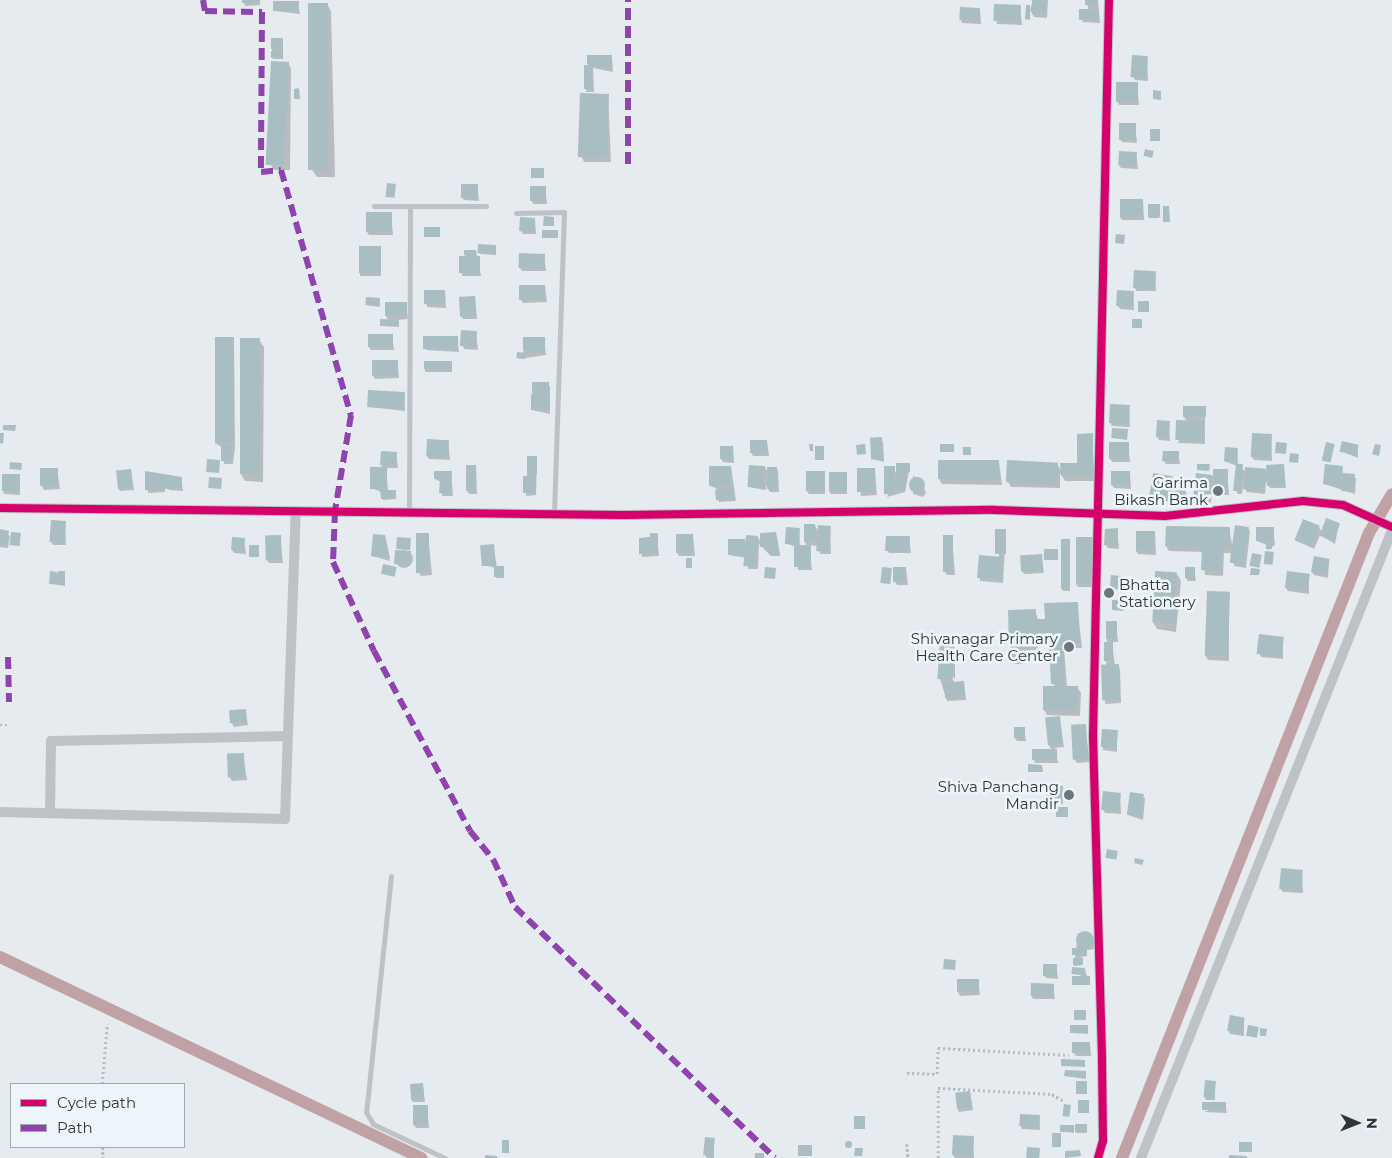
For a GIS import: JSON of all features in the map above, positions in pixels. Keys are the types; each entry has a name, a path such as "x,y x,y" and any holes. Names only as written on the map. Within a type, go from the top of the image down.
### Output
{"street":[{"path":"1098,1158 1103,1141 1093,737 1101,514 1109,0"},
{"path":"0,508 409,512 1101,514 1165,516 1303,501 1343,505 1389,527 1141,1158"},
{"path":"0,812 285,819 296,511"},
{"path":"50,813 51,741 288,736"}],"lane":[{"path":"374,206 486,206"},
{"path":"409,512 410,206"},
{"path":"516,213 564,212 554,511"},
{"path":"391,876 366,1112 372,1124 445,1158"}],"path":[{"path":"0,725 10,725"},
{"path":"102,1083 107,1024"},
{"path":"907,1073 937,1074 938,1048 1069,1055"},
{"path":"938,1158 938,1088 1052,1094 1064,1101"},
{"path":"907,1144 908,1158"}],"building":[{"path":"242,0 259,0 259,2 242,3"},
{"path":"1032,0 1046,0 1046,14 1032,14"},
{"path":"1085,0 1097,0 1097,6 1085,5"},
{"path":"273,1 299,1 299,11 273,11"},
{"path":"308,3 328,3 328,170 308,170"},
{"path":"994,4 1021,5 1020,22 993,21"},
{"path":"1026,5 1030,5 1030,20 1025,19"},
{"path":"960,7 980,8 979,21 959,20"},
{"path":"1079,9 1099,9 1099,20 1079,20"},
{"path":"271,38 283,38 283,49 271,49"},
{"path":"271,51 283,51 283,58 271,58"},
{"path":"587,55 612,55 612,69 587,64"},
{"path":"1132,55 1148,56 1146,78 1130,77"},
{"path":"271,61 289,62 284,166 266,165"},
{"path":"584,65 593,65 593,89 584,89"},
{"path":"1116,82 1138,82 1138,102 1116,102"},
{"path":"299,88 300,99 294,99 294,89"},
{"path":"1153,90 1161,91 1161,100 1153,99"},
{"path":"580,93 609,94 607,158 578,157"},
{"path":"1119,123 1136,123 1136,140 1119,140"},
{"path":"1150,129 1160,129 1160,141 1150,141"},
{"path":"1145,149 1154,151 1152,158 1143,156"},
{"path":"1119,151 1137,152 1136,166 1118,165"},
{"path":"531,168 544,168 544,178 531,178"},
{"path":"387,183 396,184 394,198 386,197"},
{"path":"461,184 478,184 478,198 461,198"},
{"path":"530,186 546,186 546,201 530,201"},
{"path":"1120,199 1143,199 1143,217 1120,217"},
{"path":"1148,204 1160,204 1160,217 1148,217"},
{"path":"1163,206 1169,206 1170,222 1163,222"},
{"path":"366,212 392,212 392,232 366,232"},
{"path":"544,216 554,217 554,226 543,226"},
{"path":"520,217 535,218 534,232 519,231"},
{"path":"424,227 440,227 440,237 424,237"},
{"path":"542,230 558,230 558,238 542,238"},
{"path":"1116,234 1125,235 1124,244 1115,243"},
{"path":"478,244 496,245 496,254 478,253"},
{"path":"359,246 381,246 381,273 359,273"},
{"path":"464,250 476,250 476,255 464,255"},
{"path":"519,253 545,254 544,269 518,268"},
{"path":"459,256 480,256 480,273 459,273"},
{"path":"1134,270 1156,271 1155,289 1133,288"},
{"path":"519,285 545,285 545,300 519,300"},
{"path":"424,290 445,290 445,304 424,304"},
{"path":"1117,290 1134,291 1133,307 1116,306"},
{"path":"475,296 476,316 460,317 459,297"},
{"path":"366,297 380,298 379,306 365,305"},
{"path":"1138,301 1149,301 1149,312 1138,312"},
{"path":"385,302 407,302 407,316 385,316"},
{"path":"380,319 399,320 399,326 380,326"},
{"path":"1132,319 1142,319 1142,328 1132,328"},
{"path":"461,330 477,331 476,347 460,346"},
{"path":"368,334 393,334 393,347 368,347"},
{"path":"423,336 458,336 458,349 423,349"},
{"path":"215,337 234,337 234,443 215,443"},
{"path":"523,337 545,337 545,351 523,351"},
{"path":"240,338 260,338 260,474 240,474"},
{"path":"517,352 526,353 525,359 516,358"},
{"path":"372,360 398,360 398,376 372,376"},
{"path":"424,361 452,361 452,369 424,369"},
{"path":"532,382 549,382 549,393 532,393"},
{"path":"368,390 405,392 404,409 367,407"},
{"path":"531,394 549,394 549,410 531,410"},
{"path":"1110,404 1130,405 1129,424 1109,423"},
{"path":"1183,406 1206,406 1206,417 1183,417"},
{"path":"1157,420 1170,421 1169,438 1156,437"},
{"path":"1176,420 1204,421 1203,441 1175,440"},
{"path":"3,425 16,425 15,431 3,430"},
{"path":"1112,428 1128,429 1127,439 1111,438"},
{"path":"0,433 4,433 3,444 0,443"},
{"path":"1093,433 1093,476 1061,476 1060,463 1077,463 1077,434"},
{"path":"1252,433 1272,434 1271,458 1251,457"},
{"path":"882,437 883,459 871,460 870,438"},
{"path":"427,439 449,440 448,457 426,456"},
{"path":"750,440 767,440 767,453 750,453"},
{"path":"1342,441 1359,445 1356,456 1340,452"},
{"path":"1109,442 1129,442 1129,459 1109,459"},
{"path":"1276,442 1287,443 1286,454 1275,453"},
{"path":"1326,442 1335,444 1330,463 1322,461"},
{"path":"809,444 813,444 813,451 810,451"},
{"path":"865,444 866,454 857,455 856,445"},
{"path":"940,444 954,444 954,452 940,452"},
{"path":"1375,444 1381,445 1379,456 1372,454"},
{"path":"221,445 232,445 232,461 221,461"},
{"path":"720,446 733,446 733,459 720,459"},
{"path":"815,446 824,446 824,460 815,460"},
{"path":"963,447 971,447 971,455 963,455"},
{"path":"1225,447 1238,448 1237,462 1224,461"},
{"path":"381,451 397,452 396,466 380,465"},
{"path":"1163,451 1179,451 1179,462 1162,461"},
{"path":"1290,453 1299,454 1298,463 1289,462"},
{"path":"527,456 537,456 537,474 527,474"},
{"path":"207,459 220,460 219,473 206,472"},
{"path":"938,460 999,460 999,479 938,479"},
{"path":"1007,460 1058,463 1057,485 1006,482"},
{"path":"10,462 22,463 21,470 9,469"},
{"path":"896,463 910,463 910,472 896,472"},
{"path":"1197,464 1210,464 1209,471 1197,470"},
{"path":"1236,464 1243,464 1241,491 1233,491"},
{"path":"1284,464 1285,485 1267,486 1266,465"},
{"path":"1325,464 1343,466 1341,486 1323,484"},
{"path":"466,465 476,465 476,491 466,491"},
{"path":"749,465 765,466 763,488 747,487"},
{"path":"709,466 731,466 731,486 709,486"},
{"path":"884,466 895,466 895,494 884,494"},
{"path":"370,467 387,467 387,489 370,489"},
{"path":"767,467 777,467 777,489 767,489"},
{"path":"1245,467 1266,469 1264,491 1243,489"},
{"path":"40,468 58,468 58,486 40,486"},
{"path":"857,468 875,468 875,492 857,492"},
{"path":"131,469 133,487 118,488 116,471"},
{"path":"1213,469 1228,469 1228,492 1213,492"},
{"path":"145,471 182,477 182,488 145,490"},
{"path":"434,471 452,471 451,494 439,493 440,479 434,479"},
{"path":"806,471 825,471 825,491 806,491"},
{"path":"1111,471 1130,471 1130,485 1111,485"},
{"path":"829,472 847,472 847,491 829,491"},
{"path":"896,473 905,473 905,491 896,491"},
{"path":"1153,473 1173,476 1169,499 1149,496"},
{"path":"1196,473 1212,475 1209,501 1193,499"},
{"path":"1343,473 1355,474 1353,492 1341,491"},
{"path":"2,474 20,474 20,491 2,491"},
{"path":"523,476 535,476 535,493 523,493"},
{"path":"209,477 222,478 221,489 208,488"},
{"path":"914,477 920,477 925,482 923,491 914,493 909,488 909,482"},
{"path":"1174,486 1186,489 1184,500 1172,500"},
{"path":"734,488 735,499 716,501 715,490"},
{"path":"380,490 396,490 396,498 381,499"},
{"path":"1326,518 1340,523 1334,541 1320,536"},
{"path":"1303,519 1320,526 1311,547 1294,540"},
{"path":"51,520 66,521 64,543 49,542"},
{"path":"804,524 815,524 815,542 804,542"},
{"path":"818,525 831,526 829,552 816,551"},
{"path":"1235,525 1249,527 1244,565 1230,563"},
{"path":"1166,526 1230,527 1230,548 1222,548 1221,571 1201,570 1202,547 1165,546"},
{"path":"786,527 800,528 799,545 785,544"},
{"path":"1256,527 1274,527 1274,541 1256,541"},
{"path":"1118,528 1118,546 1104,545 1105,529"},
{"path":"0,529 9,531 6,546 0,545"},
{"path":"995,529 1006,529 1006,554 995,554"},
{"path":"1136,531 1155,531 1155,551 1136,551"},
{"path":"11,532 21,533 20,546 10,545"},
{"path":"776,532 780,555 769,555 769,547 760,547 760,533"},
{"path":"416,533 429,533 429,573 416,573"},
{"path":"650,533 658,533 658,553 639,554 639,538 650,537"},
{"path":"373,534 385,535 390,558 371,556"},
{"path":"676,534 693,534 693,553 676,553"},
{"path":"281,535 282,560 266,561 265,536"},
{"path":"746,535 758,536 755,567 743,566"},
{"path":"943,535 953,535 953,572 943,572"},
{"path":"886,536 910,536 909,550 885,551"},
{"path":"232,537 245,538 244,551 231,550"},
{"path":"397,537 411,538 410,550 396,549"},
{"path":"1076,537 1093,537 1093,584 1076,584"},
{"path":"728,539 745,539 745,555 728,555"},
{"path":"1061,539 1070,539 1070,588 1061,588"},
{"path":"1266,543 1272,543 1272,549 1266,549"},
{"path":"494,544 496,565 482,566 480,545"},
{"path":"249,545 259,545 259,557 249,557"},
{"path":"794,545 811,545 811,567 794,567"},
{"path":"1044,549 1058,549 1058,560 1044,560"},
{"path":"395,550 411,551 410,565 394,564"},
{"path":"1265,551 1274,552 1273,565 1264,564"},
{"path":"1252,553 1262,555 1259,568 1250,566"},
{"path":"1042,554 1043,570 1021,571 1020,556"},
{"path":"979,555 1003,557 1001,580 977,578"},
{"path":"1314,556 1330,559 1327,575 1311,572"},
{"path":"686,558 692,558 692,568 686,568"},
{"path":"383,564 397,567 395,577 381,574"},
{"path":"494,566 504,566 504,577 494,577"},
{"path":"765,567 776,568 775,579 764,578"},
{"path":"882,567 892,568 890,584 880,583"},
{"path":"893,567 906,567 906,582 893,582"},
{"path":"1185,567 1195,567 1195,578 1185,578"},
{"path":"1251,568 1260,569 1259,575 1250,575"},
{"path":"50,571 57,572 57,584 49,584"},
{"path":"58,571 65,571 65,585 58,585"},
{"path":"1155,571 1177,572 1174,623 1152,622"},
{"path":"1287,571 1310,574 1308,591 1285,588"},
{"path":"1111,575 1121,576 1120,587 1110,586"},
{"path":"1207,591 1230,592 1228,656 1205,655"},
{"path":"1112,600 1121,600 1124,611 1112,610"},
{"path":"1078,602 1080,643 1063,643 1065,684 1051,684 1049,644 1058,643 1046,643 1045,630 1036,631 1036,646 1009,646 1008,610 1036,609 1036,619 1045,619 1044,603"},
{"path":"1106,621 1117,621 1117,639 1106,639"},
{"path":"1259,634 1284,637 1281,657 1257,654"},
{"path":"940,641 955,642 952,680 937,679"},
{"path":"1104,642 1113,642 1113,661 1104,661"},
{"path":"1010,654 1021,654 1021,661 1010,661"},
{"path":"1119,664 1120,700 1102,701 1101,665"},
{"path":"964,681 965,697 945,698 944,682"},
{"path":"1043,686 1078,686 1078,710 1043,710"},
{"path":"246,709 247,722 230,723 229,710"},
{"path":"1060,716 1063,744 1048,745 1045,718"},
{"path":"1086,724 1088,759 1073,760 1071,725"},
{"path":"1014,727 1025,727 1025,738 1014,738"},
{"path":"1102,729 1118,730 1117,748 1101,747"},
{"path":"1032,749 1057,749 1057,760 1032,760"},
{"path":"244,753 245,777 228,778 227,754"},
{"path":"1028,764 1042,765 1043,772 1028,772"},
{"path":"1047,785 1063,786 1062,801 1046,800"},
{"path":"1103,791 1121,793 1119,812 1101,810"},
{"path":"1130,792 1144,794 1141,817 1127,815"},
{"path":"1056,807 1068,807 1068,817 1056,817"},
{"path":"1107,849 1118,851 1116,860 1105,858"},
{"path":"1135,858 1144,860 1142,865 1134,863"},
{"path":"1281,868 1303,870 1301,891 1279,889"},
{"path":"1081,931 1089,931 1094,936 1092,947 1081,949 1076,944 1076,936"},
{"path":"1072,948 1087,948 1087,955 1072,955"},
{"path":"1073,958 1083,958 1083,965 1073,965"},
{"path":"944,959 956,960 955,970 943,969"},
{"path":"1043,964 1057,964 1057,976 1043,976"},
{"path":"1072,967 1085,968 1084,975 1072,974"},
{"path":"1072,976 1090,976 1090,985 1072,985"},
{"path":"957,979 979,979 979,992 957,992"},
{"path":"1031,983 1054,984 1054,997 1031,996"},
{"path":"1074,1010 1086,1010 1086,1020 1074,1020"},
{"path":"1230,1015 1245,1018 1242,1034 1227,1031"},
{"path":"1070,1025 1088,1025 1088,1033 1070,1033"},
{"path":"1248,1025 1259,1027 1257,1038 1246,1036"},
{"path":"1260,1028 1267,1029 1266,1036 1260,1036"},
{"path":"1072,1042 1090,1042 1090,1053 1072,1053"},
{"path":"1061,1059 1085,1060 1085,1066 1061,1066"},
{"path":"1065,1070 1086,1071 1086,1078 1064,1076"},
{"path":"1205,1080 1216,1081 1214,1098 1204,1097"},
{"path":"1076,1081 1087,1081 1087,1094 1076,1094"},
{"path":"423,1083 424,1099 411,1100 410,1084"},
{"path":"970,1091 972,1107 957,1109 955,1093"},
{"path":"1078,1100 1089,1100 1089,1113 1078,1113"},
{"path":"1202,1102 1226,1102 1226,1110 1202,1110"},
{"path":"1064,1104 1071,1105 1069,1117 1062,1116"},
{"path":"413,1105 428,1105 428,1125 413,1125"},
{"path":"1020,1114 1040,1115 1039,1127 1019,1126"},
{"path":"854,1116 865,1116 865,1129 854,1129"},
{"path":"1075,1124 1087,1124 1087,1132 1075,1132"},
{"path":"1060,1125 1074,1125 1074,1132 1060,1132"},
{"path":"1052,1133 1061,1133 1061,1147 1052,1147"},
{"path":"953,1135 974,1136 973,1156 952,1155"},
{"path":"705,1137 715,1138 713,1156 703,1155"},
{"path":"502,1140 509,1140 509,1153 502,1153"},
{"path":"848,1141 851,1144 848,1147 845,1144"},
{"path":"1239,1142 1252,1142 1252,1152 1239,1152"},
{"path":"798,1145 812,1145 812,1156 798,1156"},
{"path":"1027,1147 1040,1148 1039,1158 1026,1158"},
{"path":"855,1148 863,1148 862,1156 854,1156"},
{"path":"1080,1150 1081,1156 1065,1158 1065,1151"},
{"path":"755,1153 764,1153 764,1158 755,1158"},
{"path":"485,1155 497,1156 497,1158 485,1158"},
{"path":"1229,1155 1247,1156 1247,1158 1229,1158"}],"waterway":[{"path":"1122,1158 1369,533 1392,494"},
{"path":"0,957 422,1158"}],"marked path":[{"path":"203,0 205,11 262,12 261,172 281,170 351,415 335,511 333,562 374,651 470,831 493,859 515,907 775,1158"},
{"path":"628,0 628,164"},
{"path":"8,657 9,702"}],"cycle path":[{"path":"1098,1158 1103,1141 1093,737 1109,0"},
{"path":"0,508 623,515 994,510 1165,516 1303,501 1343,505 1392,527"}],"place":[{"name":"Garima Bikash Bank","path":"1218,491"},
{"name":"Bhatta Stationery","path":"1109,593"},
{"name":"Shivanagar Primary Health Care Center","path":"1069,647"},
{"name":"Shiva Panchang Mandir","path":"1069,795"}]}
